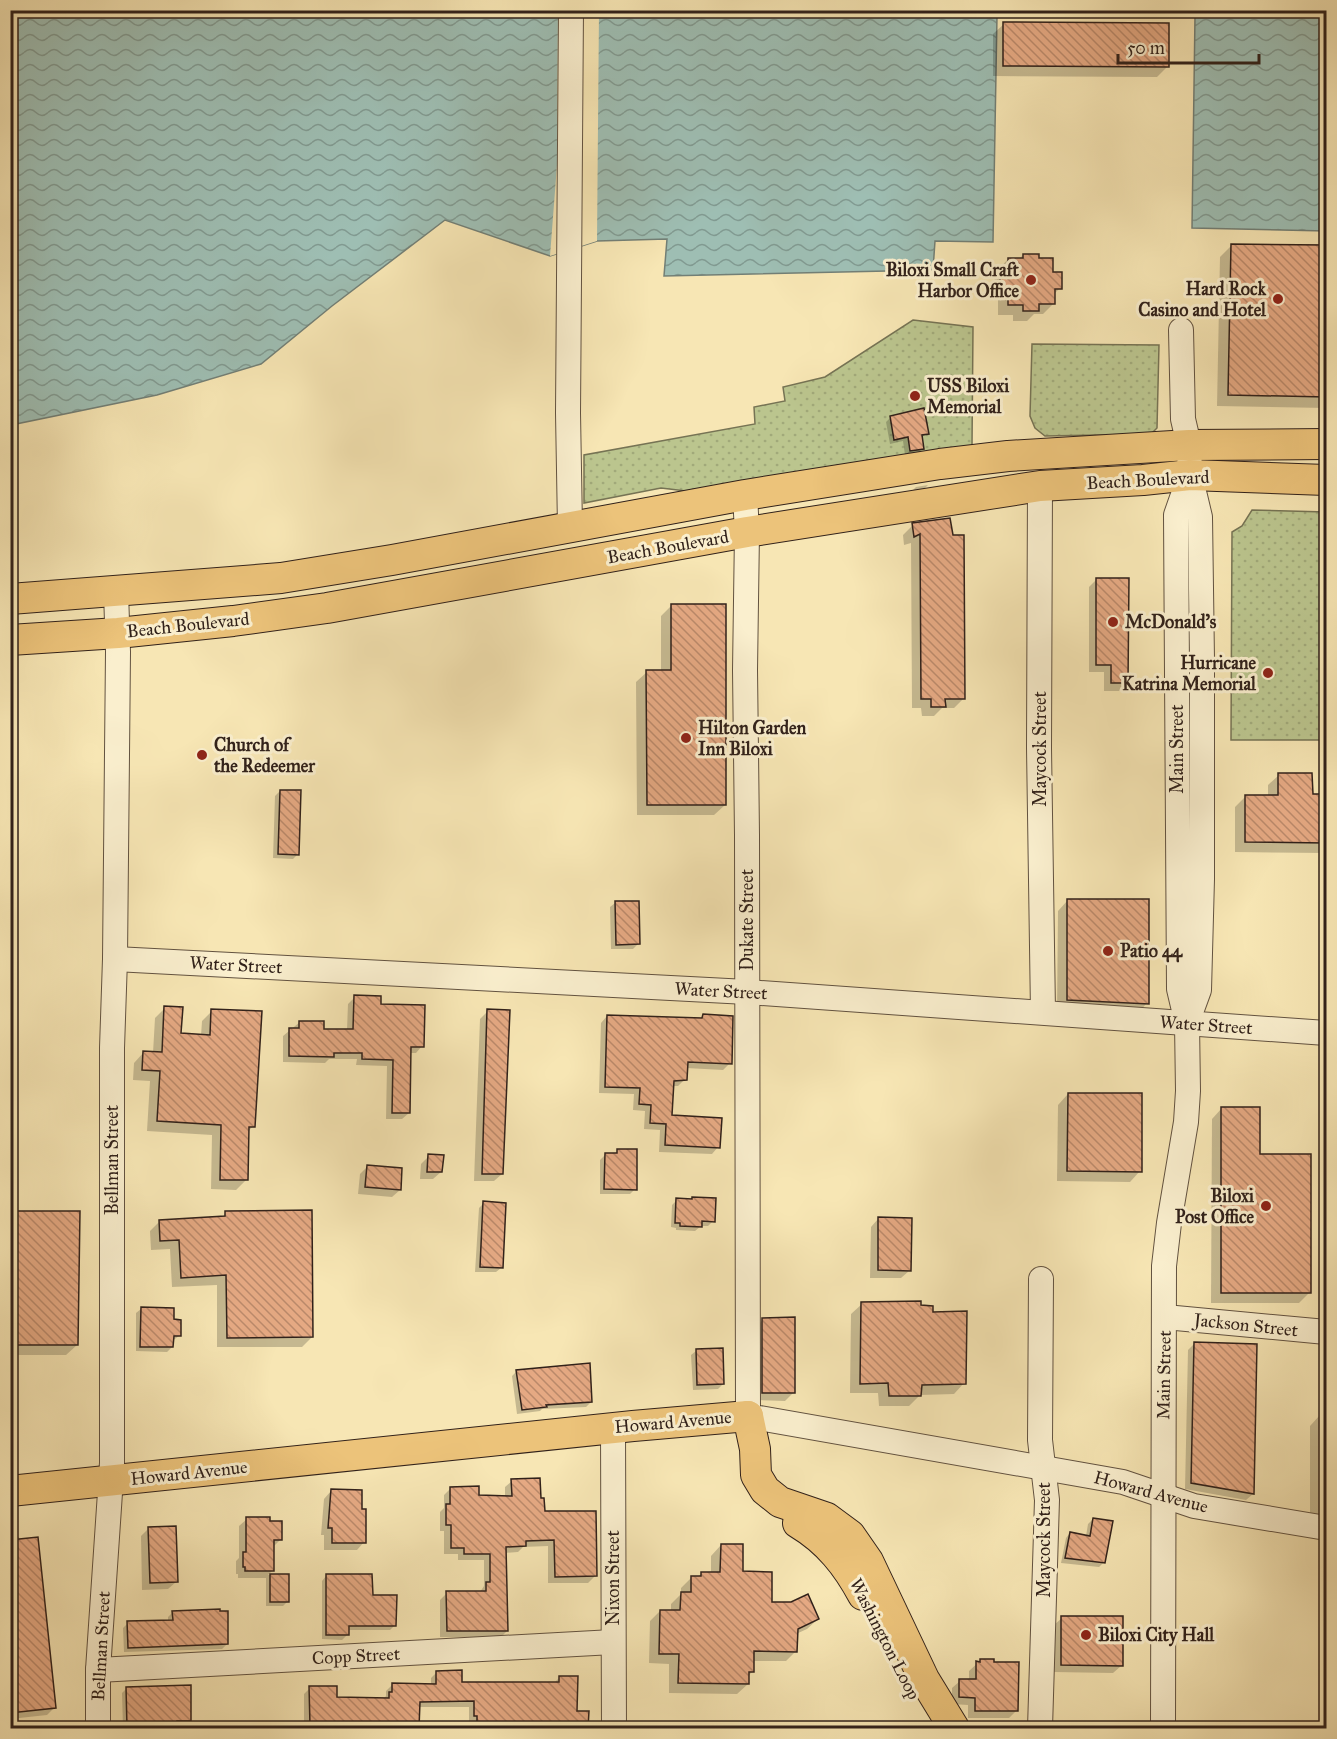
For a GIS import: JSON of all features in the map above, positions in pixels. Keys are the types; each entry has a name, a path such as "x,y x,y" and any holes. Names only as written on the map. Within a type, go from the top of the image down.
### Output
{"main road":[{"name":"Beach Boulevard","path":"10,599 281,578 745,495 940,464 1008,456 1190,445 1326,444"},
{"name":"Beach Boulevard","path":"10,640 118,633 327,608 747,532 1040,486 1190,475 1326,480"},
{"name":"Howard Avenue","path":"10,1491 612,1428 748,1416"},
{"path":"748,1416 755,1449 756,1475 765,1490 780,1502 827,1518 850,1535 868,1561 915,1682 954,1728"},
{"name":"Washington Loop","path":"915,1682 932,1728"}],"street":[{"path":"570,527 568,401 571,10"},
{"name":"Main Street","path":"1163,1728 1164,1266 1186,1122 1188,1023 1179,989 1176,515 1190,475 1190,445 1183,419 1181,330"},
{"name":"Maycock Street","path":"1040,486 1039,748 1042,1012"},
{"name":"Dukate Street","path":"745,495 747,532 745,670 748,1416"},
{"name":"Bellman Street","path":"98,1728 98,1670 111,1482 112,1048 118,633 116,592"},
{"name":"Water Street","path":"115,959 747,992 1326,1033"},
{"name":"Maycock Street","path":"1040,1728 1047,1500 1040,1440 1041,1279"},
{"name":"Jackson Street","path":"1165,1317 1326,1332"},
{"name":"Howard Avenue","path":"748,1416 1123,1482 1194,1506 1326,1528"},
{"name":"Nixon Street","path":"612,1428 614,1728"},
{"name":"Copp Street","path":"98,1670 613,1642"}],"green space":[{"path":"913,320 973,327 972,446 703,493 661,488 584,503 584,455 755,424 754,407 785,401 783,387 825,377"},
{"path":"1032,344 1159,345 1157,428 1151,434 1045,436 1035,428 1030,416"},
{"path":"1252,510 1326,512 1326,740 1231,740 1232,532 1242,526"}],"water":[{"path":"11,11 1326,11 1326,231 1192,228 1195,16 997,16 993,242 935,241 933,270 664,276 667,239 597,241 550,256 445,220 332,306 261,364 157,395 11,425"}],"pier":[{"path":"558,11 599,11 597,241 550,256 557,165"}],"building":[{"path":"1003,22 1169,23 1169,67 1003,66"},
{"name":"Hard Rock Casino and Hotel","path":"1231,244 1326,245 1326,397 1228,395"},
{"name":"Biloxi Small Craft Harbor Office","path":"1023,254 1039,254 1039,258 1053,258 1053,272 1062,272 1062,289 1055,289 1055,304 1039,304 1039,311 1023,311 1023,305 1008,305 1008,289 1000,288 1000,272 1008,272 1008,258 1023,258"},
{"path":"924,408 929,434 922,435 924,449 910,451 908,437 894,440 890,416"},
{"path":"950,518 953,535 964,535 965,699 945,699 946,707 931,707 931,699 921,699 920,534 914,537 912,523"},
{"name":"McDonald's","path":"1096,578 1129,578 1128,683 1111,683 1111,665 1096,665"},
{"name":"Hilton Garden Inn Biloxi","path":"671,604 726,604 726,805 647,805 646,670 671,670"},
{"path":"1278,773 1312,773 1313,794 1326,794 1326,843 1245,842 1245,795 1278,795"},
{"path":"280,790 301,790 299,855 278,854"},
{"name":"Patio 44","path":"1067,899 1149,899 1149,1004 1067,1000"},
{"path":"615,901 639,901 640,944 616,945"},
{"path":"354,995 381,996 381,1004 425,1005 424,1047 411,1047 410,1113 392,1113 393,1060 362,1059 362,1053 334,1053 334,1057 289,1056 289,1028 299,1028 299,1021 324,1021 324,1029 353,1029"},
{"path":"164,1006 183,1007 181,1033 210,1035 211,1009 262,1011 255,1127 249,1127 248,1180 220,1180 221,1125 157,1121 160,1071 142,1070 143,1051 162,1052"},
{"path":"487,1009 510,1010 503,1174 482,1174"},
{"path":"703,1014 733,1016 732,1064 688,1062 687,1080 674,1081 672,1115 722,1118 720,1148 665,1145 666,1124 650,1123 651,1105 639,1104 640,1088 605,1087 607,1015 702,1018"},
{"path":"1068,1093 1142,1093 1142,1172 1067,1171"},
{"name":"Biloxi Post Office","path":"1221,1107 1260,1107 1260,1154 1311,1154 1311,1293 1221,1293"},
{"path":"617,1149 637,1149 637,1190 604,1189 605,1153 617,1153"},
{"path":"428,1154 444,1155 442,1172 427,1172"},
{"path":"367,1165 402,1168 401,1190 365,1187"},
{"path":"692,1197 716,1198 715,1222 702,1221 702,1227 680,1226 680,1223 675,1223 676,1198 692,1199"},
{"path":"483,1201 506,1203 503,1268 480,1267"},
{"path":"312,1210 313,1337 227,1338 226,1275 181,1278 179,1240 160,1241 159,1220 225,1216 225,1211"},
{"path":"10,1211 80,1211 78,1345 10,1345"},
{"path":"878,1217 912,1218 911,1271 878,1270"},
{"path":"921,1301 921,1305 933,1306 933,1312 967,1311 966,1384 922,1385 921,1396 889,1396 888,1383 860,1384 861,1302"},
{"path":"141,1307 174,1308 174,1319 181,1320 181,1336 174,1336 173,1347 140,1347"},
{"path":"795,1317 795,1393 762,1393 762,1318"},
{"path":"1194,1342 1257,1344 1254,1494 1191,1483"},
{"path":"723,1348 724,1384 697,1385 696,1349"},
{"path":"590,1363 592,1402 546,1405 547,1407 522,1410 516,1370"},
{"path":"540,1478 541,1498 544,1498 545,1511 596,1511 597,1576 555,1577 554,1540 526,1541 526,1546 506,1547 508,1631 447,1631 446,1591 486,1591 486,1582 490,1582 490,1554 464,1554 464,1548 451,1548 451,1525 446,1525 446,1504 450,1504 450,1487 479,1486 479,1495 512,1496 511,1479"},
{"path":"331,1489 362,1490 362,1509 366,1509 366,1543 332,1543 332,1528 328,1528"},
{"path":"246,1517 270,1517 270,1521 282,1521 282,1540 274,1540 274,1571 245,1571 243,1552 246,1552"},
{"path":"1093,1518 1113,1521 1105,1563 1065,1558 1070,1532 1090,1536"},
{"path":"176,1526 178,1582 150,1583 148,1527"},
{"path":"38,1537 56,1708 10,1713 10,1540"},
{"path":"721,1544 743,1544 743,1571 772,1572 772,1602 791,1602 808,1594 819,1619 798,1629 797,1652 754,1651 754,1672 749,1672 749,1684 678,1683 679,1654 659,1654 660,1610 680,1610 681,1592 691,1592 691,1576 701,1576 701,1572 720,1572"},
{"path":"270,1574 289,1574 289,1602 270,1602"},
{"path":"326,1574 372,1574 373,1595 397,1595 396,1626 349,1626 349,1635 326,1635"},
{"path":"220,1609 220,1611 228,1611 228,1644 128,1648 127,1621 173,1620 172,1611"},
{"path":"1061,1616 1123,1616 1123,1666 1061,1665"},
{"path":"980,1659 994,1659 994,1662 1019,1662 1018,1711 975,1711 975,1698 959,1697 959,1679 976,1679 976,1661 980,1662"},
{"path":"462,1670 462,1682 559,1682 559,1676 578,1676 577,1711 589,1711 588,1728 477,1728 474,1701 420,1702 419,1728 317,1728 317,1726 310,1726 309,1686 337,1686 337,1697 389,1698 392,1683 436,1684 436,1671"},
{"path":"191,1685 191,1721 177,1721 177,1728 127,1728 126,1687"}],"place":[{"name":"Biloxi Small Craft Harbor Office","path":"1031,280"},
{"name":"Hard Rock Casino and Hotel","path":"1278,299"},
{"name":"USS Biloxi Memorial","path":"915,396"},
{"name":"McDonald's","path":"1113,622"},
{"name":"Hurricane Katrina Memorial","path":"1268,673"},
{"name":"Hilton Garden Inn Biloxi","path":"686,738"},
{"name":"Church of the Redeemer","path":"202,755"},
{"name":"Patio 44","path":"1108,951"},
{"name":"Biloxi Post Office","path":"1266,1206"},
{"name":"Biloxi City Hall","path":"1086,1635"}]}
